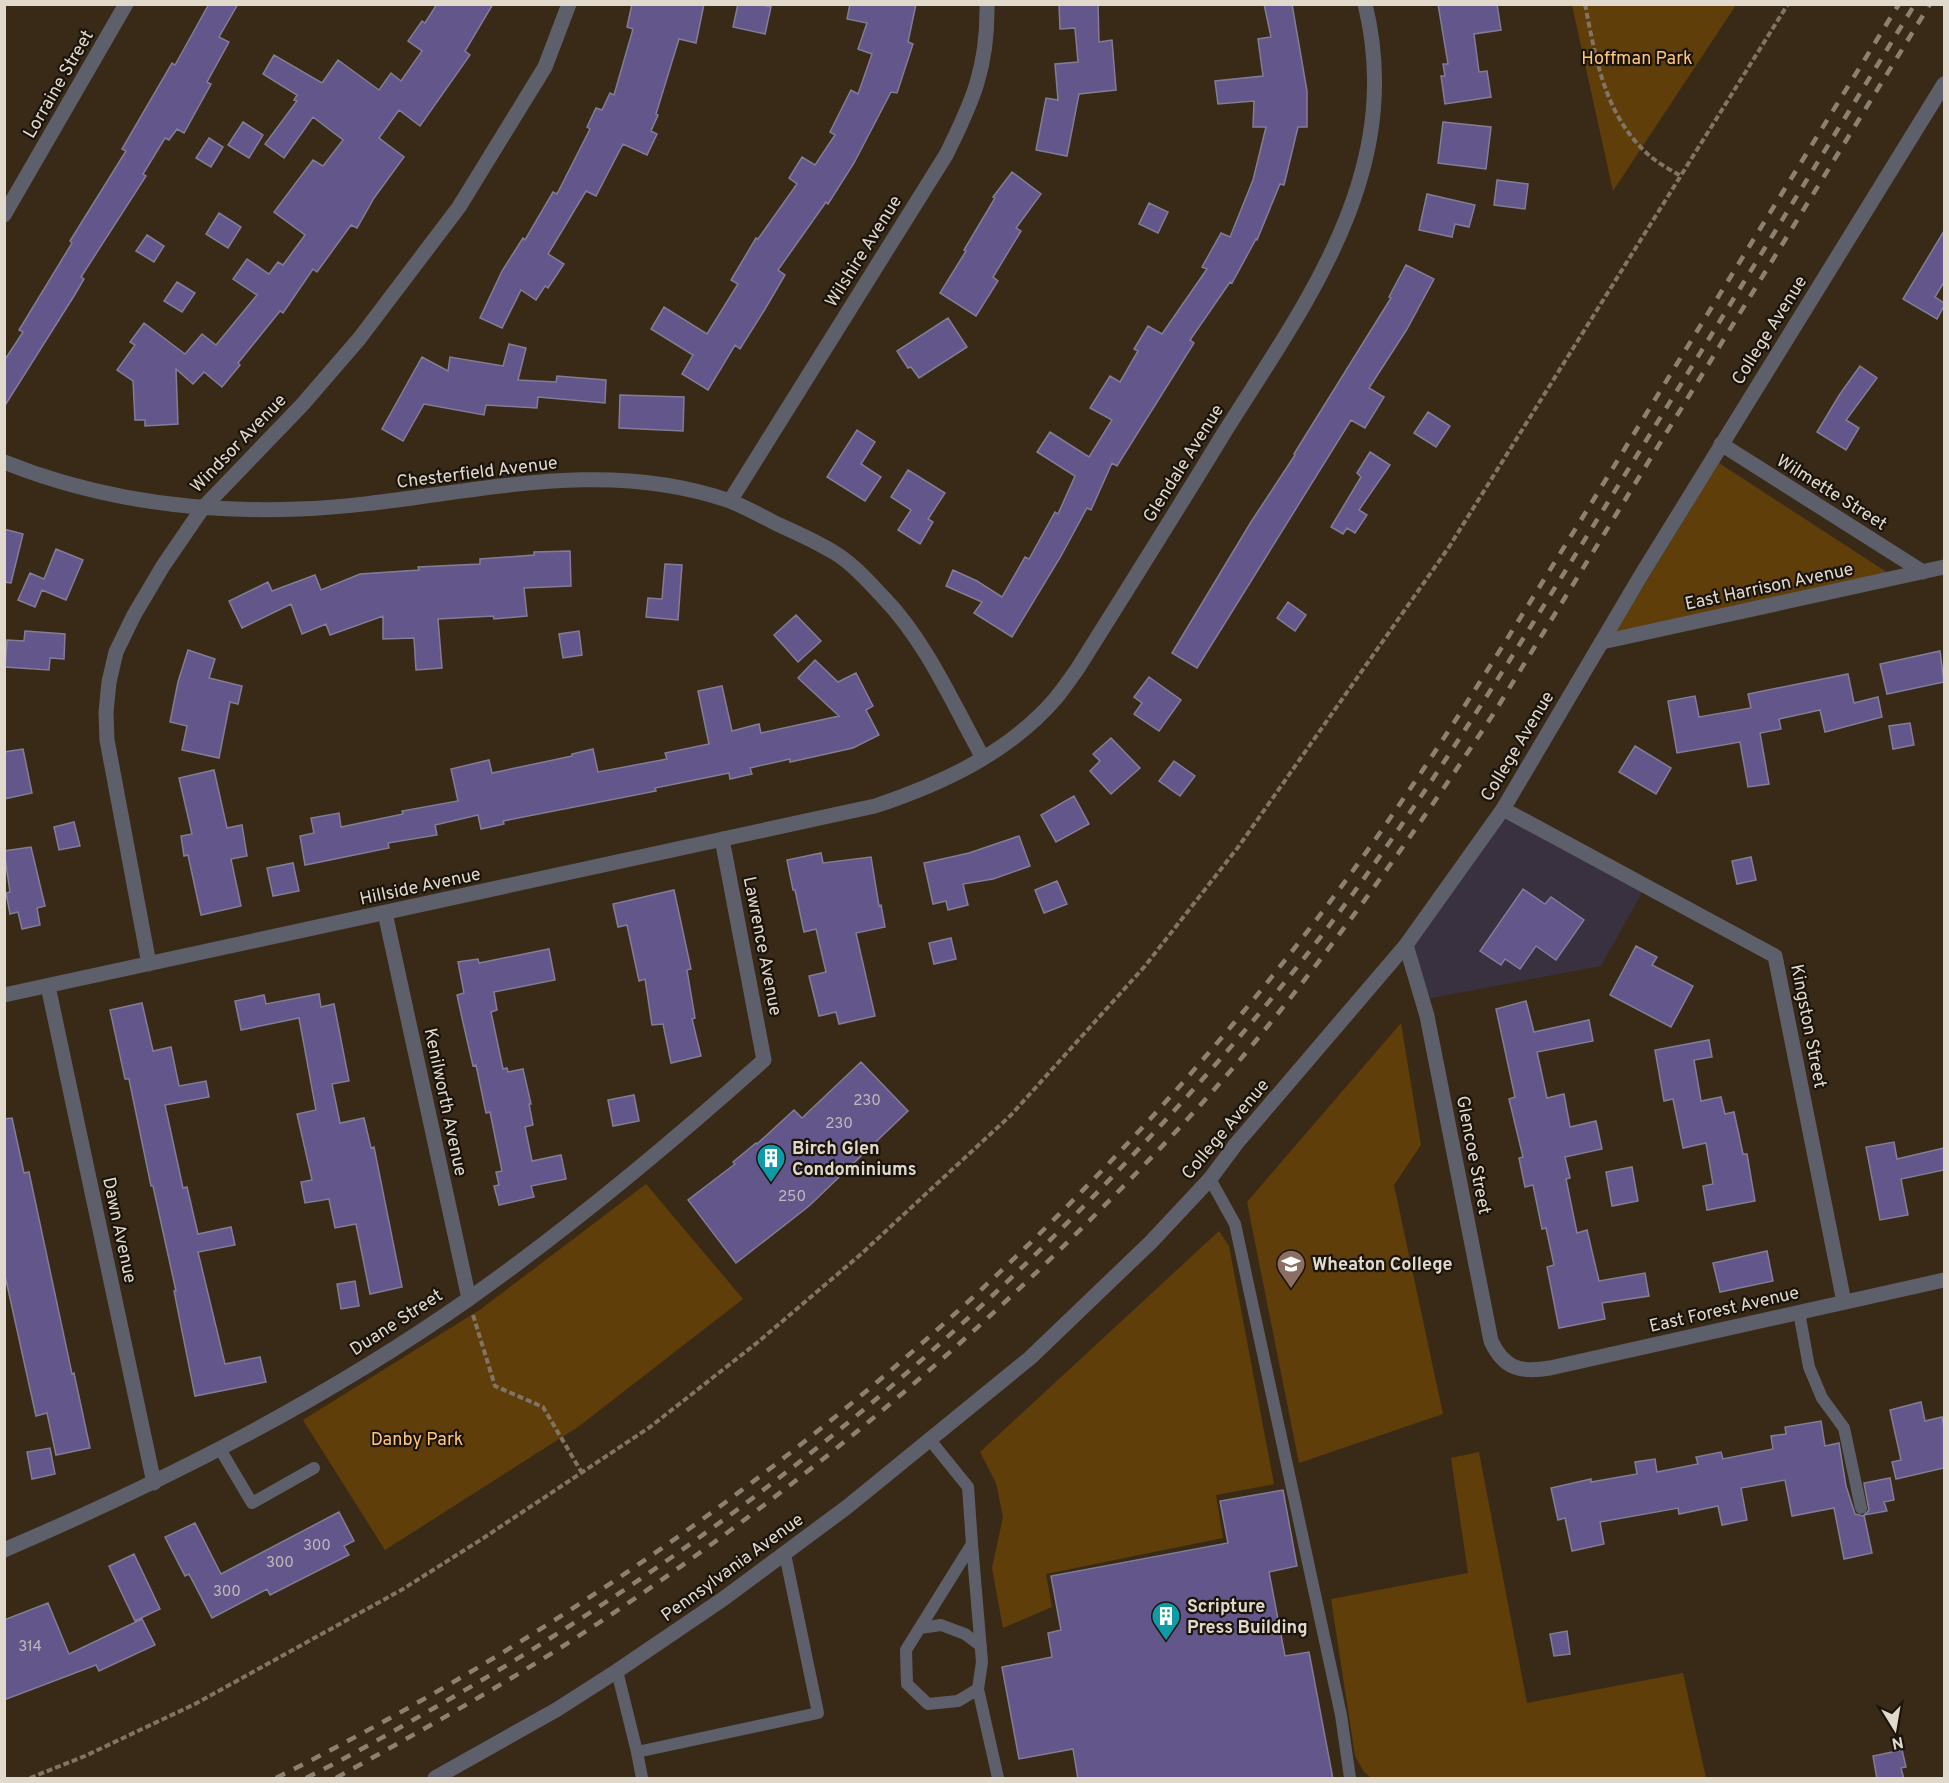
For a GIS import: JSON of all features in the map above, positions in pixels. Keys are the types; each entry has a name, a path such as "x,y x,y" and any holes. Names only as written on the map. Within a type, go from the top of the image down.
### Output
{"street":[{"name":"Lorraine Street","path":"4,215 126,4"},
{"name":"Windsor Avenue","path":"148,964 107,740 106,712 109,682 116,652 163,566 202,509 302,405 359,339 459,207 544,68 569,4"},
{"name":"Wilshire Avenue","path":"730,501 946,156 970,107 978,83 987,29 987,4"},
{"name":"Glendale Avenue","path":"843,812 907,796 937,784 983,759 1028,726 1056,698 1078,668 1318,281 1351,212 1370,142 1374,107 1374,72 1365,4"},
{"name":"College Avenue","path":"1030,1358 1151,1242 1210,1179 1236,1144 1406,945 1503,809 1721,444 1944,84"},
{"name":"Wilmette Street","path":"1721,444 1923,572"},
{"name":"Chesterfield Avenue","path":"4,462 36,475 116,496 202,509 300,509 400,501 491,486 549,480 610,480 643,483 687,490 730,501 837,554 885,599 910,630 926,655 983,759"},
{"name":"East Harrison Avenue","path":"1602,642 1944,567"},
{"name":"Kingston Street","path":"1503,809 1775,956 1844,1302"},
{"name":"Hillside Avenue","path":"4,995 843,812"},
{"name":"Lawrence Avenue","path":"723,839 764,1060"},
{"name":"Kenilworth Avenue","path":"386,913 469,1299"},
{"name":"Glencoe Street","path":"1406,945 1427,1016 1491,1341 1502,1360 1511,1366"},
{"name":"Dawn Avenue","path":"48,986 154,1483"},
{"name":"Duane Street","path":"4,1550 154,1483 220,1449 370,1362 469,1299 618,1186 764,1060"},
{"name":"East Forest Avenue","path":"1511,1366 1530,1370 1550,1368 1944,1280"},
{"name":"Pennsylvania Avenue","path":"440,1777 556,1710 723,1599 785,1554 1030,1358"}],"lane":[{"path":"1210,1179 1234,1224 1341,1715 1350,1779"},
{"path":"1799,1312 1809,1367 1822,1398 1844,1428 1861,1508"},
{"path":"930,1440 968,1487 982,1662 978,1689 998,1779"},
{"path":"220,1449 252,1503 314,1468"},
{"path":"972,1544 906,1650 908,1684 928,1704 958,1701 978,1689"},
{"path":"637,1752 818,1713 785,1554"},
{"path":"920,1628 941,1625 965,1634 981,1646"},
{"path":"617,1671 642,1779"}],"path":[{"path":"1586,4 1604,87 1619,121 1651,157 1681,176"},
{"path":"30,1779 185,1709 276,1661 403,1589 650,1427 758,1342 860,1256 1011,1115 1145,966 1239,846 1449,547 1788,4"},
{"path":"469,1299 495,1386 543,1407 582,1473"}],"shaded area":[{"path":"1504,813 1644,889 1601,966 1427,999 1413,945"}],"green space":[{"name":"Hoffman Park","path":"1572,5 1736,5 1613,191"},
{"path":"1719,463 1888,573 1614,634"},
{"path":"1401,1023 1421,1145 1394,1185 1443,1414 1299,1463 1247,1202"},
{"name":"Danby Park","path":"646,1184 743,1299 578,1427 385,1550 303,1420 481,1309"},
{"path":"1219,1231 1229,1246 1274,1484 1216,1495 1223,1538 1046,1574 1052,1607 1003,1628 992,1568 1003,1517 996,1483 980,1452"},
{"path":"1479,1452 1527,1703 1683,1673 1706,1778 1371,1778 1364,1772 1355,1756 1331,1599 1468,1573 1451,1458"}],"building":[{"path":"209,4 238,4 219,37 229,42 207,82 211,84 184,133 177,129 169,140 165,138 143,174 146,176 81,277 84,279 74,296 4,407 4,361 23,332 19,330 72,243 70,241 126,151 122,149 172,63 175,65"},
{"path":"437,4 493,4 465,51 470,55 420,126 399,110 379,138 404,157 374,198 357,228 351,225 317,272 313,269 283,313 280,311 238,363 240,365 222,387 204,372 193,384 176,369 178,424 145,426 145,420 135,420 133,381 117,370 135,345 130,342 144,323 185,354 202,334 216,345 257,295 233,279 247,259 269,274 278,262 283,265 305,235 274,212 313,160 323,166 343,140 313,117 284,158 265,144 297,101 294,100 297,95 263,74 274,55 322,83 338,60 379,90 391,73 401,81 422,51 408,41 422,21 425,23"},
{"path":"632,4 704,4 696,43 679,39 656,114 658,115 651,131 657,134 647,155 623,144 596,196 586,191 548,254 564,264 548,288 545,286 536,300 521,290 502,328 480,318 502,271 523,238 525,240 553,192 557,194 590,129 587,127 596,108 602,110 610,93 614,95 633,29 627,27"},
{"path":"738,4 758,4 771,7 765,34 733,27"},
{"path":"850,4 916,4 908,42 913,44 897,93 891,92 854,163 828,204 826,202 778,270 785,275 765,309 740,349 735,345 708,390 682,374 693,355 651,329 664,307 707,334 738,284 731,280 756,238 758,239 797,184 789,178 802,157 815,165 835,135 830,132 851,90 858,94 872,54 858,49 867,23 847,19"},
{"path":"1059,4 1098,4 1099,42 1112,40 1116,90 1079,94 1067,156 1036,150 1046,98 1058,100 1055,64 1078,62 1075,28 1060,29"},
{"path":"1264,4 1292,4 1307,91 1307,127 1298,127 1284,185 1280,184 1257,240 1232,283 1230,282 1190,340 1194,343 1117,466 1112,463 1091,510 1087,508 1012,637 974,613 982,602 946,586 953,570 977,581 1002,597 1025,557 1029,559 1055,512 1058,514 1075,476 1037,452 1050,432 1089,457 1112,420 1090,408 1110,376 1120,382 1138,351 1134,349 1148,326 1162,334 1207,269 1202,267 1221,233 1230,237 1253,180 1266,127 1253,127 1254,101 1218,104 1215,81 1263,76 1258,39 1271,37"},
{"path":"1438,4 1497,4 1501,30 1474,34 1479,72 1487,71 1491,97 1445,104 1441,76 1445,76 1443,64 1448,64"},
{"path":"243,122 263,135 249,158 228,145"},
{"path":"1443,122 1491,127 1486,169 1438,163"},
{"path":"209,138 223,147 211,167 196,158"},
{"path":"1012,172 1041,194 1016,228 1021,231 993,277 998,281 976,316 940,293 966,251 964,250 995,198 993,197"},
{"path":"1497,180 1528,184 1525,209 1494,205"},
{"path":"1427,194 1475,205 1469,227 1455,224 1452,237 1419,230"},
{"path":"1149,203 1168,212 1158,233 1139,224"},
{"path":"219,213 241,227 228,248 206,234"},
{"path":"1944,231 1944,282 1935,297 1944,303 1944,306 1937,319 1903,299"},
{"path":"147,235 164,246 154,262 136,251"},
{"path":"1406,265 1434,279 1407,329 1369,388 1384,397 1365,428 1351,420 1197,668 1172,653 1391,298 1389,297"},
{"path":"177,282 195,293 182,312 164,301"},
{"path":"948,318 967,347 919,378 911,367 908,368 897,351"},
{"path":"509,344 526,348 518,380 556,382 557,376 606,380 605,403 538,397 537,408 486,405 484,415 424,404 403,441 382,429 422,357 448,371 450,357 503,366"},
{"path":"1860,366 1877,378 1846,420 1859,428 1846,450 1817,432"},
{"path":"620,395 684,397 683,431 619,428"},
{"path":"1428,412 1450,426 1436,447 1414,433"},
{"path":"857,430 875,442 861,464 881,477 865,501 827,477"},
{"path":"1370,452 1390,465 1359,510 1367,515 1355,533 1347,528 1343,534 1331,527 1361,477 1357,473"},
{"path":"908,470 945,493 928,519 933,522 920,544 898,530 911,510 891,497"},
{"path":"4,529 23,534 11,583 4,582"},
{"path":"56,549 83,560 66,600 42,590 35,607 18,600 30,573 44,579"},
{"path":"570,551 571,586 524,588 527,616 494,619 493,616 438,619 442,668 416,670 414,638 383,639 383,616 330,635 326,624 302,634 291,604 242,628 229,601 268,582 272,591 315,575 321,590 360,574 419,570 418,567 480,564 480,559 534,555 534,552"},
{"path":"665,564 682,565 678,620 646,617 648,598 662,599"},
{"path":"1288,602 1306,615 1295,631 1277,618"},
{"path":"796,615 821,641 798,662 774,635"},
{"path":"25,631 65,634 64,659 50,658 49,670 5,667 7,640 24,641"},
{"path":"579,631 582,655 563,658 559,634"},
{"path":"188,650 215,659 209,678 242,686 238,704 230,702 219,758 182,750 187,726 170,722 178,682"},
{"path":"1940,651 1944,682 1887,694 1880,664"},
{"path":"815,660 838,682 856,673 873,706 866,710 879,735 853,748 750,768 752,774 730,779 729,773 655,788 656,791 503,821 504,824 481,829 478,815 435,825 437,835 388,843 389,848 305,865 300,836 314,833 311,818 339,813 341,827 403,814 402,811 458,801 451,769 489,760 492,773 572,756 572,754 593,749 598,772 667,759 665,753 709,744 698,691 722,686 732,731 759,724 761,733 839,716 798,678"},
{"path":"1848,674 1854,703 1878,697 1882,717 1825,732 1820,710 1779,719 1781,729 1760,733 1769,784 1748,787 1740,742 1677,753 1668,701 1695,696 1699,717 1751,708 1748,694"},
{"path":"1149,677 1181,700 1159,731 1134,714 1142,703 1134,697"},
{"path":"1910,723 1914,745 1893,749 1889,726"},
{"path":"1111,738 1140,768 1111,794 1090,771 1100,761 1093,754"},
{"path":"1635,746 1671,768 1656,794 1619,772"},
{"path":"23,749 32,793 4,799 4,752"},
{"path":"1174,761 1195,776 1180,796 1159,781"},
{"path":"214,770 227,828 242,825 247,856 231,859 241,906 201,915 188,855 184,856 181,836 192,834 179,778"},
{"path":"1074,796 1089,824 1056,842 1041,815"},
{"path":"74,822 80,846 59,850 54,827"},
{"path":"1019,836 1030,866 993,879 963,884 968,905 948,910 946,901 933,904 924,863 969,853"},
{"path":"31,847 45,906 37,908 40,925 22,929 18,912 10,914 6,893 10,892 4,851"},
{"path":"821,853 823,863 871,857 885,927 856,933 875,1016 839,1024 836,1012 819,1016 809,976 826,972 816,929 804,932 787,860"},
{"path":"1751,857 1756,880 1737,884 1732,861"},
{"path":"293,863 299,891 273,896 267,868"},
{"path":"1057,881 1067,904 1044,913 1035,890"},
{"path":"1523,889 1545,904 1551,897 1584,920 1556,960 1536,946 1520,969 1505,959 1501,965 1480,951"},
{"path":"674,890 691,969 687,970 695,1018 692,1019 701,1056 671,1063 663,1024 652,1025 645,979 639,981 627,925 618,927 613,904"},
{"path":"951,938 956,959 934,964 929,943"},
{"path":"1636,946 1657,957 1652,965 1693,986 1671,1027 1610,995"},
{"path":"549,949 555,980 494,992 497,1010 491,1012 503,1069 507,1068 508,1072 523,1069 531,1104 529,1104 533,1125 525,1127 532,1161 561,1155 566,1179 531,1186 534,1197 499,1205 494,1186 499,1185 496,1172 502,1171 490,1112 486,1113 457,995 464,993 458,962 478,959 479,963"},
{"path":"319,994 321,1007 334,1004 349,1081 332,1084 340,1123 364,1118 371,1148 374,1147 402,1287 370,1294 356,1224 335,1228 329,1199 305,1203 301,1182 312,1180 297,1114 316,1110 299,1018 241,1030 235,1001 264,995 266,1004"},
{"path":"1526,1001 1534,1032 1589,1020 1593,1041 1537,1052 1547,1098 1564,1094 1570,1127 1596,1121 1602,1149 1565,1157 1570,1178 1566,1179 1577,1233 1587,1230 1599,1281 1645,1273 1649,1296 1602,1303 1605,1319 1559,1328 1547,1267 1554,1265 1546,1228 1542,1229 1533,1185 1525,1187 1519,1158 1523,1157 1509,1099 1515,1097 1496,1009"},
{"path":"142,1003 153,1051 171,1047 179,1086 206,1081 209,1097 165,1105 183,1188 187,1187 198,1234 231,1227 235,1245 198,1252 225,1364 260,1357 266,1382 195,1396 174,1291 176,1291 153,1186 151,1186 129,1079 125,1079 110,1010"},
{"path":"1709,1040 1712,1057 1694,1060 1701,1101 1721,1097 1725,1114 1734,1112 1743,1154 1747,1154 1755,1201 1707,1210 1703,1186 1713,1184 1706,1143 1683,1148 1673,1099 1664,1101 1655,1050"},
{"path":"861,1062 908,1111 809,1206 736,1263 688,1200 735,1164 733,1162 757,1144 794,1110 802,1118"},
{"path":"634,1095 639,1121 613,1126 608,1100"},
{"path":"12,1118 24,1173 29,1172 90,1448 56,1455 47,1413 36,1416 4,1271 4,1119"},
{"path":"1894,1142 1897,1159 1944,1148 1944,1170 1901,1179 1908,1215 1880,1220 1866,1147"},
{"path":"1632,1167 1638,1201 1612,1206 1606,1172"},
{"path":"1767,1251 1773,1281 1720,1292 1713,1263"},
{"path":"355,1281 359,1306 341,1309 337,1284"},
{"path":"1921,1402 1925,1421 1942,1417 1944,1468 1896,1479 1892,1462 1901,1460 1890,1410"},
{"path":"1821,1421 1825,1446 1839,1443 1846,1486 1855,1514 1864,1515 1872,1553 1844,1559 1834,1508 1792,1516 1785,1480 1741,1488 1747,1520 1722,1525 1718,1506 1679,1514 1678,1508 1600,1522 1604,1544 1572,1551 1565,1518 1558,1520 1551,1488 1591,1479 1591,1482 1637,1474 1635,1462 1655,1459 1657,1472 1698,1464 1696,1457 1721,1452 1723,1459 1773,1449 1771,1436 1786,1434 1785,1427"},
{"path":"50,1448 55,1474 32,1479 27,1452"},
{"path":"1890,1478 1894,1500 1884,1502 1887,1511 1864,1515 1869,1510 1864,1483"},
{"name":"Scripture Press Building","path":"1283,1490 1297,1566 1269,1572 1285,1656 1309,1652 1333,1779 1078,1779 1073,1749 1019,1759 1002,1667 1052,1657 1048,1633 1061,1630 1051,1576 1228,1543 1220,1501"},
{"path":"339,1512 354,1541 344,1546 349,1555 270,1595 267,1589 212,1618 189,1574 185,1576 165,1537 195,1523 221,1574"},
{"path":"134,1554 160,1609 135,1621 109,1566"},
{"path":"48,1603 69,1654 142,1619 155,1645 99,1671 96,1665 4,1700 4,1620"},
{"path":"1567,1631 1570,1654 1554,1656 1550,1634"},
{"path":"1902,1750 1906,1767 1901,1768 1904,1779 1877,1779 1873,1756"}],"railway":[{"path":"276,1778 428,1697 574,1607 716,1509 851,1404 980,1290 1103,1170 1218,1042 1326,907 1396,810 1526,609 1899,4"},
{"path":"306,1778 434,1708 531,1650 625,1589 716,1525 804,1458 890,1388 973,1314 1053,1237 1186,1098 1239,1038 1338,914 1446,759 1547,601 1915,4"},
{"path":"336,1778 468,1704 565,1645 663,1579 792,1483 916,1382 1034,1275 1131,1179 1207,1097 1278,1014 1343,930 1435,801 1494,713 1930,4"}],"place":[{"name":"Birch Glen Condominiums","path":"771,1184"},
{"name":"Wheaton College","path":"1291,1290"},
{"name":"Scripture Press Building","path":"1166,1642"}]}
